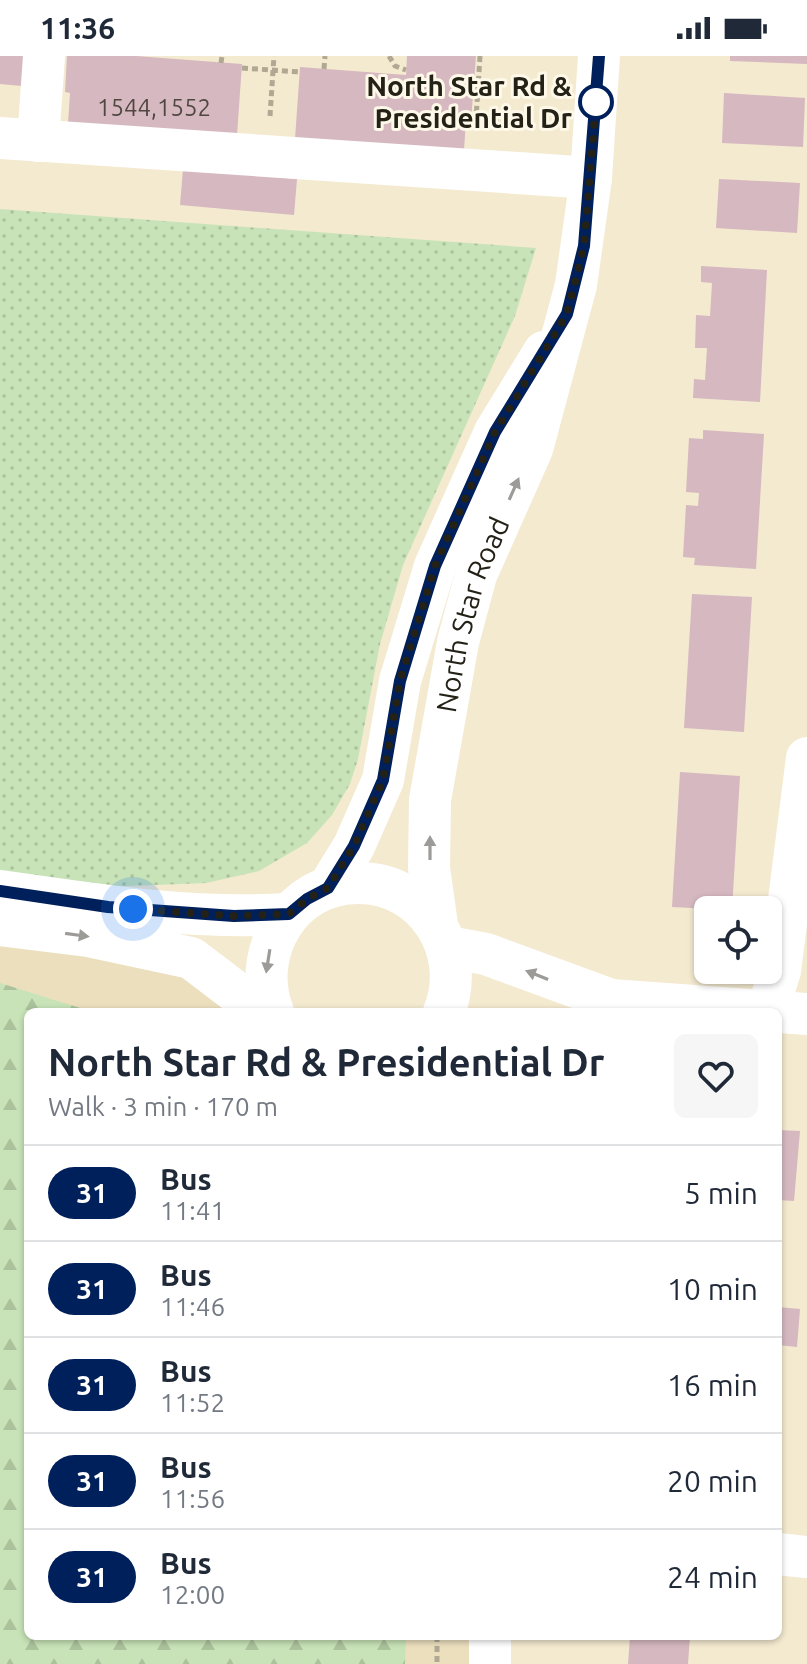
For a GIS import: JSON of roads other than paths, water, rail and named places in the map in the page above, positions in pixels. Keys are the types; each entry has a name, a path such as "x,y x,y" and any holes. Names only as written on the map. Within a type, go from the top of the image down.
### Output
{"street":[{"path":"44,56 19,139 591,178"},
{"name":"North Star Road","path":"445,1008 452,972 429,868 430,800 458,642 476,575 532,449 584,246 599,56"},
{"name":"North Star Road","path":"328,888 354,846 383,780 400,681 435,566 495,432 567,314"},
{"path":"787,1012 780,971 807,758"},
{"path":"272,1008 266,990 265,969 277,931 289,914 307,899 328,888 358,882 389,888 417,902 443,936 595,1006 659,1008"},
{"path":"0,891 108,907 234,916 289,914"},
{"path":"0,925 88,936 191,958 257,1008"},
{"path":"782,1554 807,1557"},
{"path":"490,1640 490,1664"}],"place":[{"name":"North Star Rd & Presidential Dr","path":"596,102"}]}
